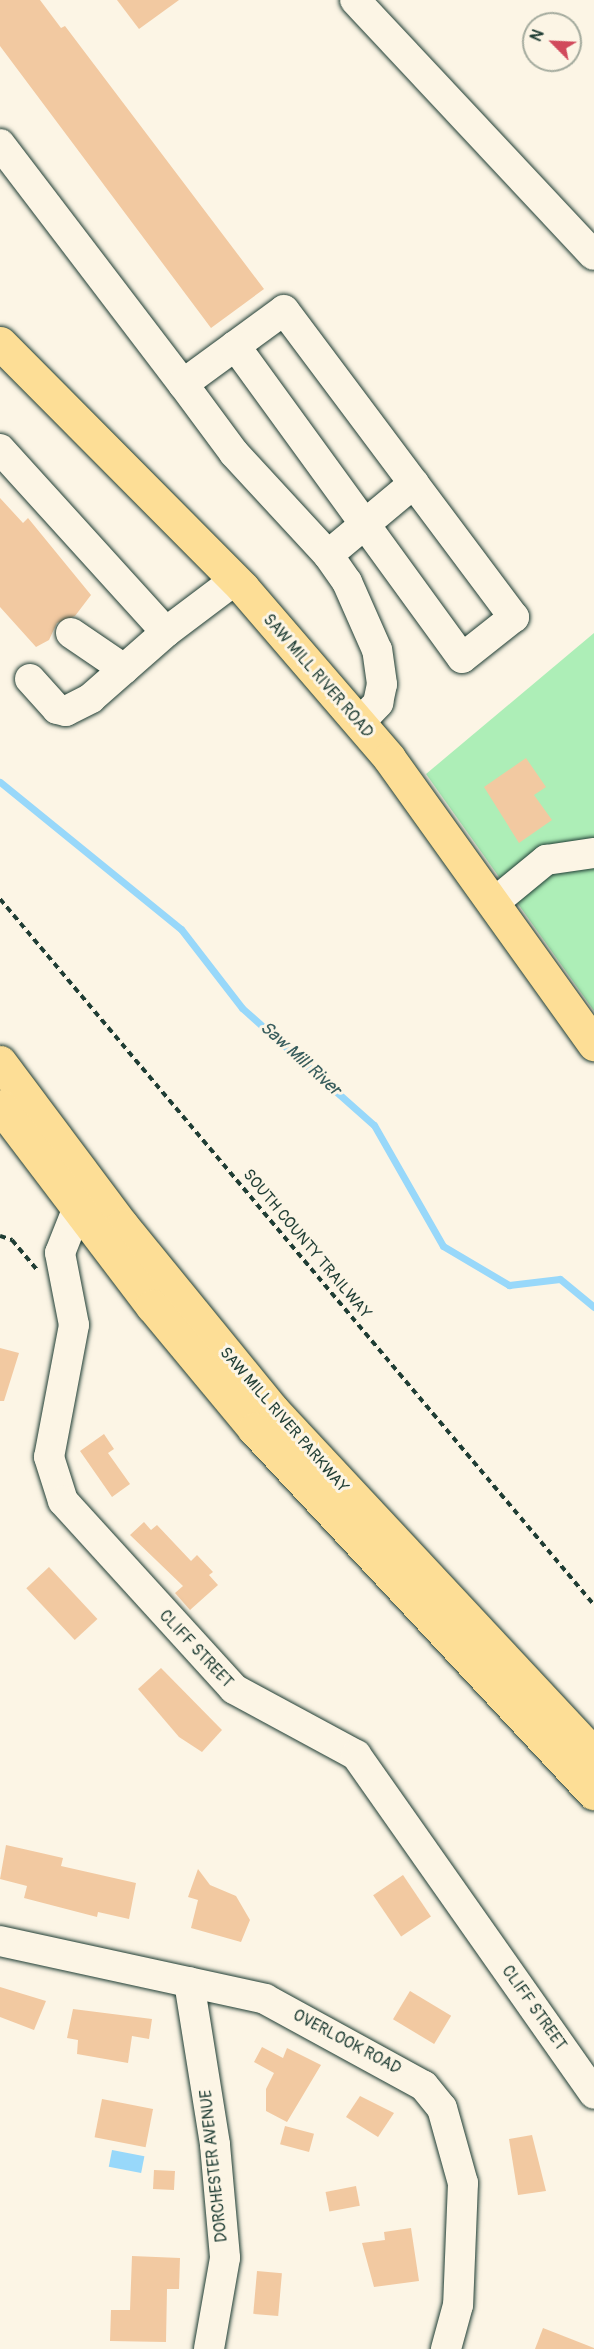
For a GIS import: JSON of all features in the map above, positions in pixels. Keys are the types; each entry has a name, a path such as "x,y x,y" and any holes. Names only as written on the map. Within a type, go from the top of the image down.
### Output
{"main road":[{"name":"SAW MILL RIVER ROAD","path":"0,343 235,580 359,723 495,901 594,1044"},
{"name":"SAW MILL RIVER PARKWAY","path":"0,1062 129,1234 273,1410 594,1754"},
{"name":"SAW MILL RIVER PARKWAY","path":"0,1106 77,1210 299,1479 594,1793"}],"street":[{"path":"355,0 594,255"},
{"path":"0,144 234,453 328,555 347,582 377,650 382,684 378,703 359,723"},
{"path":"183,384 284,310 514,617 462,658 235,346"},
{"path":"0,449 166,632"},
{"path":"328,555 414,483"},
{"path":"30,679 57,709 66,711 124,669 166,632 235,580"},
{"path":"71,633 124,669"},
{"path":"495,901 546,860 594,853"},
{"name":"CLIFF STREET","path":"77,1210 63,1237 62,1273 74,1325 49,1457 63,1501 234,1689 356,1755 594,2094"},
{"name":"OVERLOOK ROAD","path":"0,1941 189,1982 275,2004 385,2060 424,2086 442,2108 463,2183 458,2305 446,2349"},
{"name":"DORCHESTER AVENUE","path":"189,1982 215,2145 225,2258 209,2349"}],"path":[{"name":"SOUTH COUNTY TRAILWAY","path":"0,899 594,1605"},
{"path":"0,1236 12,1240 35,1270 62,1273"}],"green space":[{"path":"594,633 594,1011 426,774"}],"water":[{"path":"112,2150 144,2156 141,2173 109,2167"}],"building":[{"path":"0,0 40,0 61,28 65,26 264,289 211,328 0,46"},
{"path":"117,0 179,0 139,29"},
{"path":"0,498 23,523 28,518 91,595 75,616 57,623 49,640 36,647 0,607"},
{"path":"526,758 546,787 534,795 552,820 519,843 484,787"},
{"path":"0,1348 19,1353 4,1401 0,1401"},
{"path":"104,1434 114,1449 108,1453 130,1484 112,1497 80,1451"},
{"path":"144,1522 151,1530 157,1525 191,1561 197,1555 213,1572 209,1575 218,1585 190,1610 175,1593 183,1586 130,1535"},
{"path":"49,1567 97,1619 75,1640 26,1588"},
{"path":"161,1668 222,1730 202,1752 179,1737 138,1689"},
{"path":"6,1845 63,1858 61,1866 136,1883 129,1919 98,1912 97,1917 24,1898 27,1886 0,1879"},
{"path":"198,1869 210,1885 236,1896 250,1920 241,1942 191,1928 198,1900 188,1897"},
{"path":"403,1875 431,1916 401,1937 373,1895"},
{"path":"0,1987 46,2001 34,2030 0,2017"},
{"path":"410,1991 451,2016 434,2044 393,2019"},
{"path":"73,2009 152,2019 149,2039 132,2036 128,2063 77,2054 78,2040 67,2038"},
{"path":"262,2047 283,2058 287,2048 321,2065 287,2122 266,2111 266,2089 274,2073 254,2062"},
{"path":"360,2096 394,2113 378,2137 346,2117"},
{"path":"102,2099 153,2109 146,2147 95,2137"},
{"path":"285,2126 314,2134 309,2152 280,2144"},
{"path":"532,2135 546,2191 518,2195 509,2139"},
{"path":"154,2170 175,2171 174,2190 153,2189"},
{"path":"356,2186 360,2206 329,2212 326,2192"},
{"path":"411,2228 419,2281 374,2287 362,2243 385,2240 384,2232"},
{"path":"132,2256 180,2258 179,2289 167,2289 166,2342 110,2341 111,2310 130,2310"},
{"path":"257,2271 282,2273 278,2316 253,2314"},
{"path":"543,2328 594,2348 594,2349 535,2349"}],"waterway":[{"name":"Saw Mill River","path":"0,782 181,929 242,1008 374,1125 443,1246 509,1285 560,1279 594,1307"}]}
